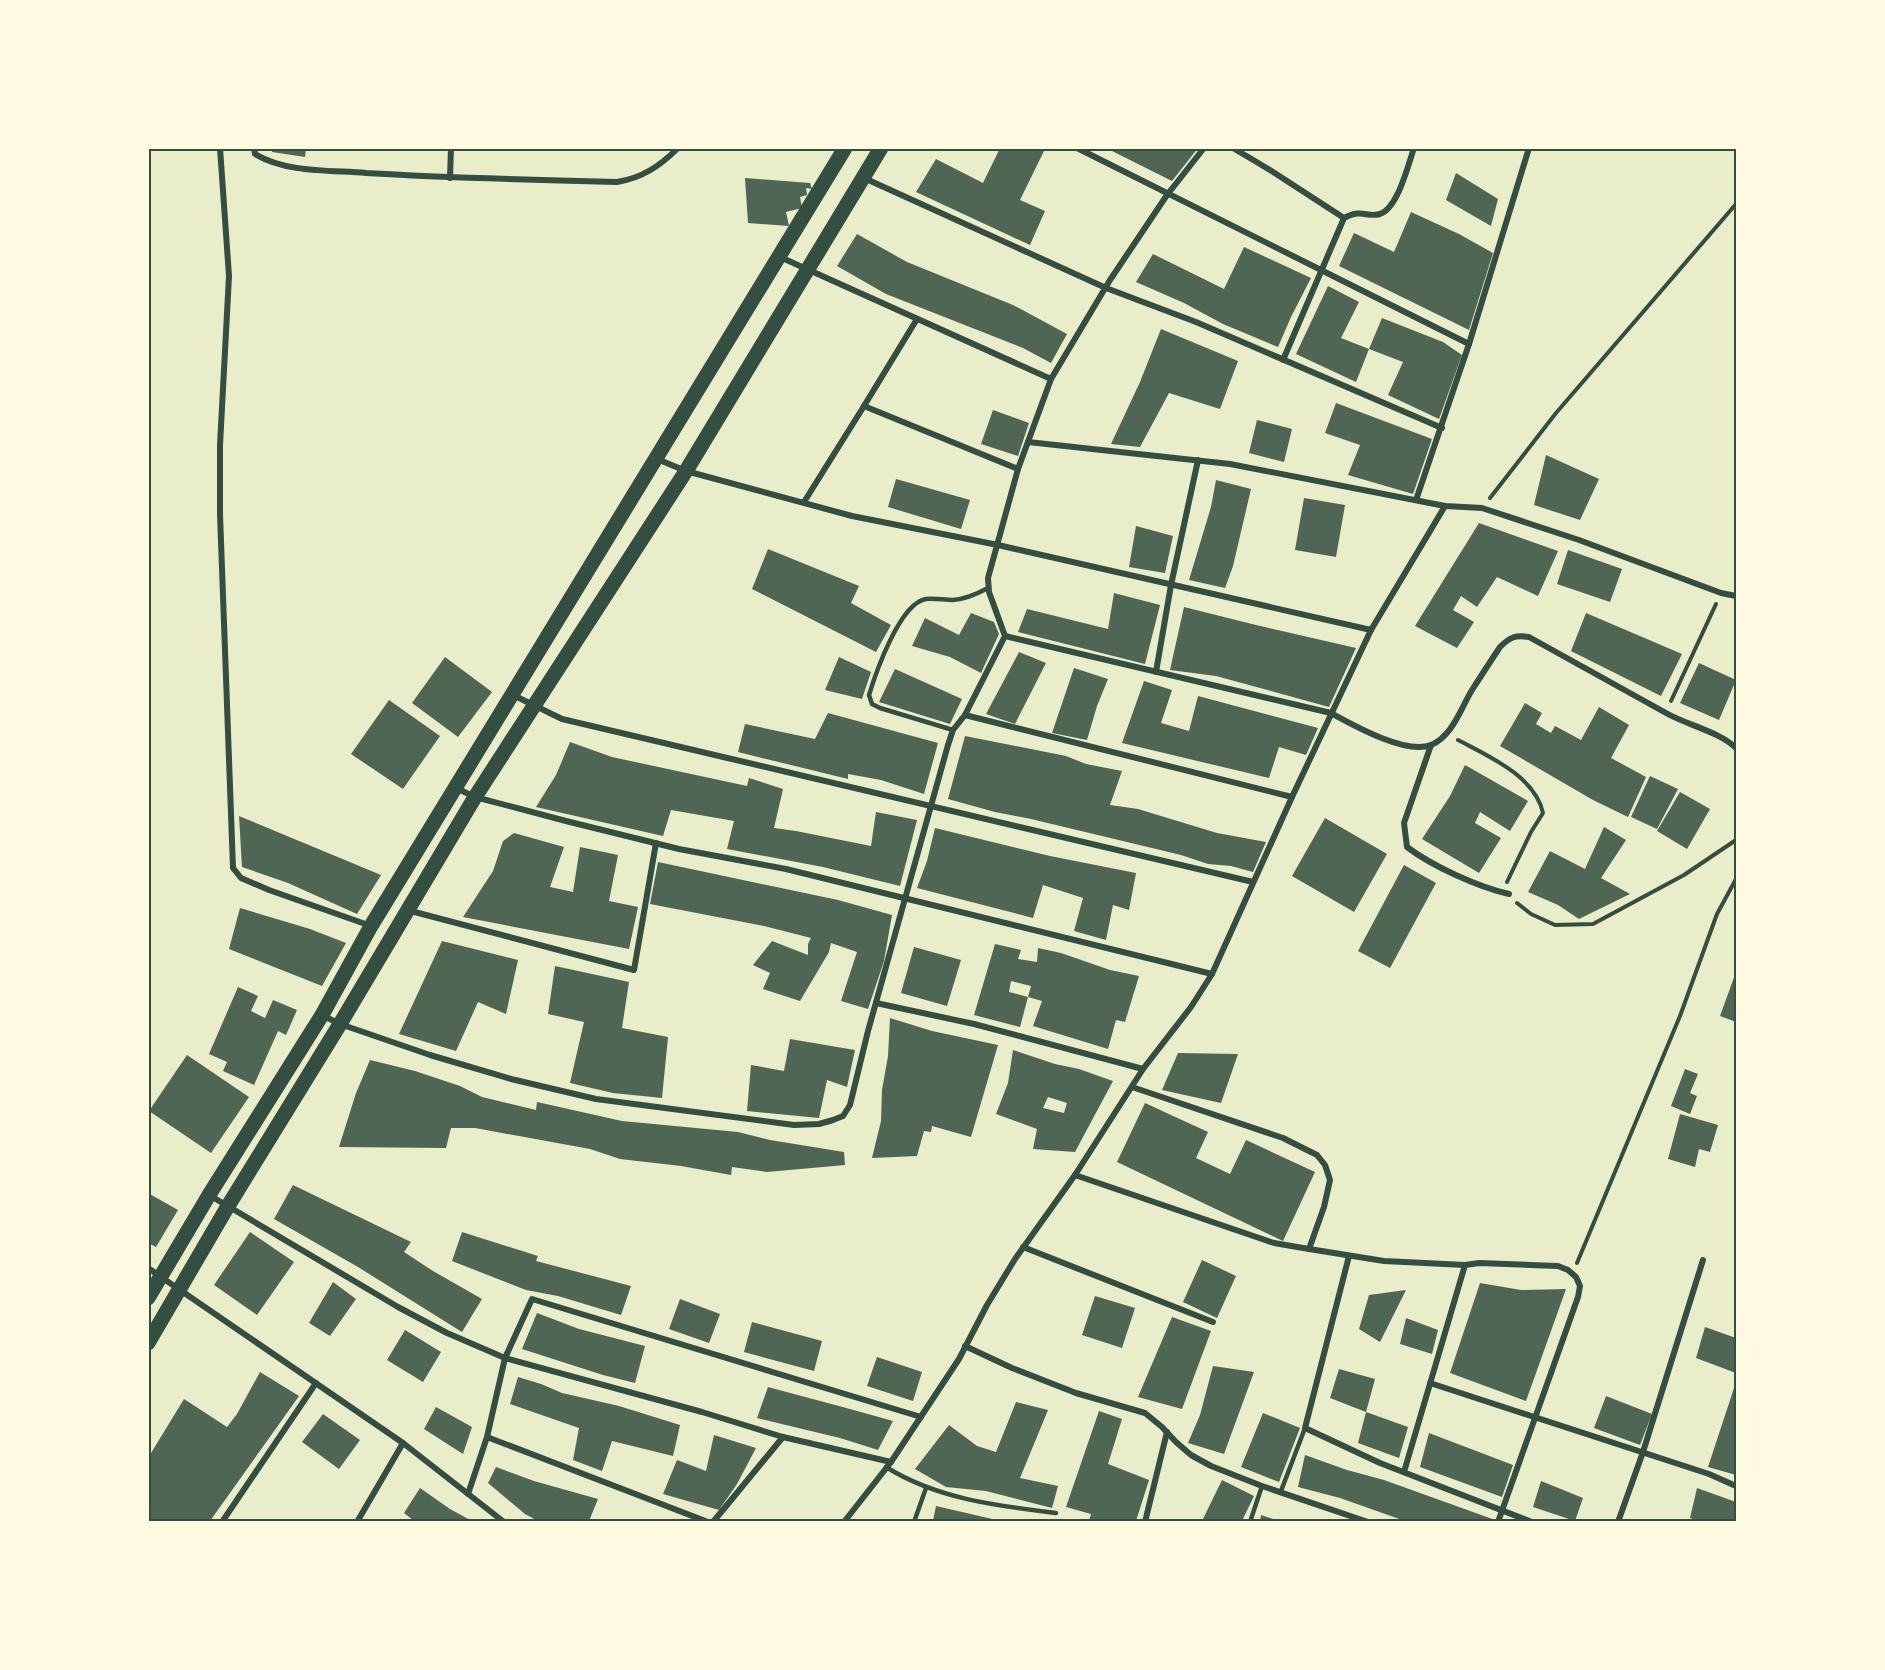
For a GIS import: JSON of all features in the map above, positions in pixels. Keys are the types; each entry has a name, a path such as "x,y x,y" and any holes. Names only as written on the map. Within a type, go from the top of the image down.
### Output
{"main road":[{"path":"148,1298 155,1272 209,1195 322,1015 371,926 845,148"},
{"path":"148,1343 474,797 686,471 881,148"}],"street":[{"path":"220,148 229,276 220,445 220,514 233,868 241,878 268,890 371,926"},
{"path":"254,148 255,154 268,162 282,166 450,178 617,182 631,180 651,171 678,148"},
{"path":"450,178 451,148"},
{"path":"1077,148 1469,345"},
{"path":"322,1015 340,1024 430,1055 511,1079 596,1099 794,1125 819,1124 843,1116 850,1106 930,805 953,730 965,715 1005,636 988,588 988,578 1018,470 1051,379 1079,330 1167,195 1204,148"},
{"path":"1233,148 1344,218"},
{"path":"1283,360 1344,218 1355,212 1377,215 1386,211 1403,180 1414,148"},
{"path":"1416,500 1469,345 1527,150"},
{"path":"863,178 1106,288 1196,322 1442,428"},
{"path":"779,257 1051,379"},
{"path":"804,502 917,320"},
{"path":"864,406 1018,470"},
{"path":"1028,442 1230,464 1445,506 1482,508 1737,596"},
{"path":"656,459 686,471 852,516 998,545 1371,630"},
{"path":"1156,672 1171,585 1198,460"},
{"path":"847,1520 889,1465 921,1417 1023,1247 1075,1175 1143,1069 1191,1007 1212,974 1371,630 1445,506"},
{"path":"1005,636 1332,713 1367,733 1401,744 1421,746 1431,745 1447,733 1500,647 1509,638 1517,636 1529,638 1551,648 1582,668 1666,714 1727,740 1737,748"},
{"path":"512,694 562,719 1253,882"},
{"path":"965,715 1292,797"},
{"path":"1431,745 1404,823 1407,847 1470,881 1488,889 1509,894"},
{"path":"455,788 474,797 656,843 786,869 1212,974"},
{"path":"407,910 634,970 656,843"},
{"path":"876,1003 974,1024 1143,1069"},
{"path":"1132,1087 1283,1138 1317,1155 1325,1165 1330,1180 1324,1207 1309,1250"},
{"path":"1075,1175 1274,1243 1309,1250 1384,1261 1465,1265 1540,1264 1558,1266 1572,1273 1580,1286 1578,1297 1498,1521"},
{"path":"209,1195 398,1307 447,1333 505,1358 889,1465"},
{"path":"1023,1247 1213,1322"},
{"path":"1349,1256 1305,1428 1404,1472 1532,1521"},
{"path":"1618,1521 1643,1452 1703,1260"},
{"path":"1404,1472 1465,1265"},
{"path":"155,1272 403,1443 504,1521"},
{"path":"468,1494 487,1437 505,1358 532,1299 921,1417"},
{"path":"965,1346 1012,1368 1076,1393 1145,1413 1191,1455 1210,1466 1368,1521"},
{"path":"222,1521 316,1383"},
{"path":"1430,1383 1709,1474 1737,1486"},
{"path":"1145,1521 1167,1432"},
{"path":"487,1437 708,1521"},
{"path":"713,1521 783,1437"},
{"path":"357,1521 403,1443"}],"lane":[{"path":"953,730 880,708 872,704 869,695 889,644 911,606 926,599 955,600 969,597 988,588"},
{"path":"1281,1491 1305,1428"},
{"path":"889,1465 926,1488 975,1501 1056,1513"},
{"path":"1250,1521 1262,1486"},
{"path":"914,1521 926,1488"}],"path":[{"path":"1482,508 1556,413 1737,204"},
{"path":"1666,714 1721,592"},
{"path":"1447,733 1484,753 1520,777 1541,802 1543,813 1531,832 1506,885 1509,894 1532,914 1555,925 1593,924 1684,875 1737,840"},
{"path":"1572,1273 1667,1049 1717,914 1737,879"}],"building":[{"path":"272,148 306,148 305,157 272,152"},
{"path":"1000,148 1039,148 1044,151 1020,200 1045,211 1030,245 916,192 936,159 983,183"},
{"path":"1106,148 1198,148 1172,181"},
{"path":"1456,173 1498,199 1491,226 1446,200"},
{"path":"745,178 810,183 812,189 806,188 807,195 800,197 802,208 786,212 789,226 748,223"},
{"path":"1411,212 1493,253 1469,330 1339,266 1354,233 1394,252"},
{"path":"857,234 907,262 1013,305 1067,334 1051,363 1023,348 886,294 837,266"},
{"path":"1244,247 1311,278 1278,347 1223,324 1184,303 1136,282 1153,254 1224,289"},
{"path":"1328,286 1359,302 1341,338 1369,349 1356,382 1296,354"},
{"path":"1382,318 1443,342 1462,355 1439,419 1388,395 1403,362 1369,349"},
{"path":"1161,329 1238,361 1220,409 1169,393 1140,447 1111,444 1140,382"},
{"path":"1336,403 1432,439 1413,494 1348,475 1360,445 1325,433"},
{"path":"993,410 1029,423 1018,456 981,444"},
{"path":"1257,420 1292,429 1284,462 1249,453"},
{"path":"1546,455 1599,479 1580,520 1534,505"},
{"path":"896,479 970,500 961,529 888,507"},
{"path":"1216,480 1251,489 1233,566 1225,588 1189,580 1211,507"},
{"path":"1304,498 1345,505 1336,557 1295,550"},
{"path":"1479,523 1558,551 1538,596 1497,577 1477,607 1461,596 1453,610 1474,622 1457,648 1415,626"},
{"path":"1136,526 1173,536 1165,573 1129,567"},
{"path":"768,549 859,586 851,603 891,625 876,652 752,589"},
{"path":"1568,550 1622,569 1610,602 1557,584"},
{"path":"1114,593 1160,605 1145,664 1018,632 1027,609 1108,629"},
{"path":"1184,607 1356,648 1329,707 1216,676 1170,670"},
{"path":"971,613 994,622 999,634 981,673 950,657 912,646 925,618 959,635"},
{"path":"1586,613 1682,654 1661,696 1571,651"},
{"path":"1019,652 1046,663 1015,724 986,714"},
{"path":"445,657 492,692 458,737 412,703"},
{"path":"839,657 871,672 862,699 825,690"},
{"path":"1699,663 1736,680 1719,720 1680,703"},
{"path":"1074,668 1108,679 1087,740 1052,733"},
{"path":"895,669 962,699 950,724 879,702"},
{"path":"1144,681 1172,690 1161,723 1189,731 1198,696 1318,728 1306,755 1279,747 1269,778 1122,743"},
{"path":"389,700 440,736 403,789 351,754"},
{"path":"1525,703 1542,713 1536,724 1551,733 1555,726 1581,740 1599,707 1629,725 1611,758 1646,777 1628,817 1593,800 1500,746"},
{"path":"828,713 938,743 924,794 881,780 848,774 848,779 738,752 745,724 815,739"},
{"path":"965,736 1066,756 1086,764 1122,771 1110,805 1138,809 1217,833 1266,842 1253,872 1231,866 1208,864 1181,855 948,799"},
{"path":"570,742 612,757 747,786 749,778 783,789 774,828 871,846 876,812 917,820 900,886 823,867 727,849 734,821 671,810 663,836 536,807 556,775"},
{"path":"1465,765 1528,801 1510,831 1480,812 1475,823 1501,838 1479,873 1422,839 1450,796"},
{"path":"1650,776 1678,789 1657,829 1631,817"},
{"path":"1680,792 1710,809 1687,849 1657,831"},
{"path":"239,816 381,875 357,914 288,883 242,867"},
{"path":"1325,818 1387,854 1354,912 1292,876"},
{"path":"1604,827 1626,840 1601,878 1630,894 1579,919 1558,905 1528,892 1550,851 1585,869"},
{"path":"935,828 1050,856 1136,873 1129,910 1113,905 1106,940 1074,931 1083,898 1043,885 1033,918 917,888 927,861"},
{"path":"514,833 564,847 550,887 573,892 580,847 618,855 609,901 638,907 629,949 463,917 493,871 503,841"},
{"path":"658,862 838,900 892,915 884,961 868,1009 841,1001 857,952 831,943 829,952 800,1001 763,989 770,973 753,965 772,941 808,955 808,944 811,938 764,926 650,904"},
{"path":"1404,865 1436,883 1390,968 1358,951"},
{"path":"240,908 310,929 346,943 322,986 229,949"},
{"path":"442,941 518,960 506,1014 478,1002 456,1051 399,1034"},
{"path":"995,944 1021,950 1018,959 1037,962 1038,948 1061,953 1110,970 1139,976 1125,1022 1116,1020 1108,1049 1033,1026 1042,1001 1028,997 1020,1027 974,1015","holes":["1011,981 1031,986 1028,997 1009,992"]},
{"path":"914,947 961,960 947,1006 901,993"},
{"path":"555,966 629,982 622,1028 668,1037 662,1098 613,1093 570,1083 584,1022 548,1014"},
{"path":"1736,972 1736,1022 1720,1016"},
{"path":"238,987 258,996 251,1011 265,1018 273,1000 297,1010 286,1035 278,1031 254,1085 223,1071 227,1062 209,1054"},
{"path":"890,1018 932,1031 998,1045 971,1137 932,1126 931,1132 924,1131 917,1156 872,1158 881,1121"},
{"path":"790,1039 855,1050 847,1087 827,1080 819,1118 747,1111 751,1065 784,1071"},
{"path":"1013,1050 1113,1081 1075,1152 1033,1149 1037,1129 996,1114 1008,1083","holes":["1048,1097 1067,1103 1064,1113 1043,1108"]},
{"path":"1178,1053 1238,1054 1221,1103 1162,1090"},
{"path":"187,1055 249,1097 211,1153 149,1111"},
{"path":"370,1060 415,1071 460,1086 482,1097 536,1110 537,1102 622,1121 738,1132 770,1140 844,1152 845,1165 767,1172 732,1167 731,1175 620,1159 590,1149 475,1128 451,1128 446,1148 339,1147 356,1093"},
{"path":"1685,1069 1698,1074 1690,1093 1697,1096 1690,1114 1671,1106"},
{"path":"1145,1103 1208,1132 1196,1158 1230,1174 1246,1140 1315,1172 1283,1241 1117,1162"},
{"path":"1680,1114 1718,1125 1710,1152 1699,1149 1695,1167 1668,1159"},
{"path":"293,1185 411,1242 404,1252 482,1299 462,1332 358,1267 274,1219"},
{"path":"148,1193 178,1210 156,1247 148,1243"},
{"path":"250,1232 294,1262 257,1315 214,1285"},
{"path":"462,1232 538,1256 536,1261 631,1286 621,1315 558,1296 526,1290 452,1261"},
{"path":"1202,1260 1236,1276 1217,1318 1183,1302"},
{"path":"333,1282 356,1299 330,1336 309,1323"},
{"path":"1480,1283 1521,1290 1566,1289 1526,1401 1450,1373"},
{"path":"1406,1290 1380,1342 1359,1329 1369,1295"},
{"path":"1095,1296 1135,1308 1122,1348 1082,1335"},
{"path":"680,1299 720,1314 709,1343 669,1329"},
{"path":"537,1313 579,1329 645,1346 635,1383 522,1349"},
{"path":"1172,1317 1211,1331 1182,1409 1138,1397"},
{"path":"1406,1318 1438,1330 1432,1354 1400,1344"},
{"path":"752,1322 822,1341 814,1371 744,1352"},
{"path":"1705,1327 1736,1338 1736,1373 1696,1358"},
{"path":"405,1330 441,1352 423,1382 387,1360"},
{"path":"877,1357 922,1372 913,1401 867,1386"},
{"path":"1213,1366 1254,1372 1224,1454 1188,1443 1200,1415"},
{"path":"1339,1369 1375,1379 1366,1412 1330,1398"},
{"path":"260,1372 299,1396 210,1521 148,1521 148,1458 184,1399 227,1427 237,1414"},
{"path":"518,1377 562,1393 619,1406 680,1425 673,1456 612,1441 602,1471 573,1460 579,1428 510,1404"},
{"path":"1736,1382 1736,1475 1708,1467"},
{"path":"768,1387 893,1421 878,1450 840,1438 757,1418"},
{"path":"1606,1396 1652,1414 1640,1445 1594,1428"},
{"path":"1016,1402 1048,1410 1020,1478 1058,1486 1052,1508 986,1491 946,1487 915,1469 949,1425 977,1446 996,1452"},
{"path":"436,1407 472,1427 463,1454 424,1429"},
{"path":"1099,1411 1122,1419 1108,1464 1149,1480 1136,1521 1089,1521 1091,1514 1066,1507"},
{"path":"1366,1412 1408,1427 1399,1458 1358,1443"},
{"path":"1263,1413 1300,1428 1279,1482 1241,1467"},
{"path":"323,1414 360,1440 339,1469 302,1442"},
{"path":"1429,1433 1513,1465 1502,1497 1420,1467"},
{"path":"714,1435 756,1448 737,1484 719,1510 663,1494 677,1460 706,1471"},
{"path":"1305,1455 1384,1480 1498,1521 1405,1521 1340,1498 1298,1487"},
{"path":"496,1467 534,1481 598,1499 589,1521 538,1521 525,1514 488,1483"},
{"path":"1222,1480 1254,1496 1242,1521 1202,1521"},
{"path":"1541,1481 1583,1498 1575,1521 1533,1507"},
{"path":"420,1488 472,1521 414,1521 404,1513"},
{"path":"1697,1488 1736,1502 1736,1521 1700,1521 1690,1518"},
{"path":"936,1506 1001,1521 933,1521"},
{"path":"1261,1515 1279,1521 1260,1521"}]}
